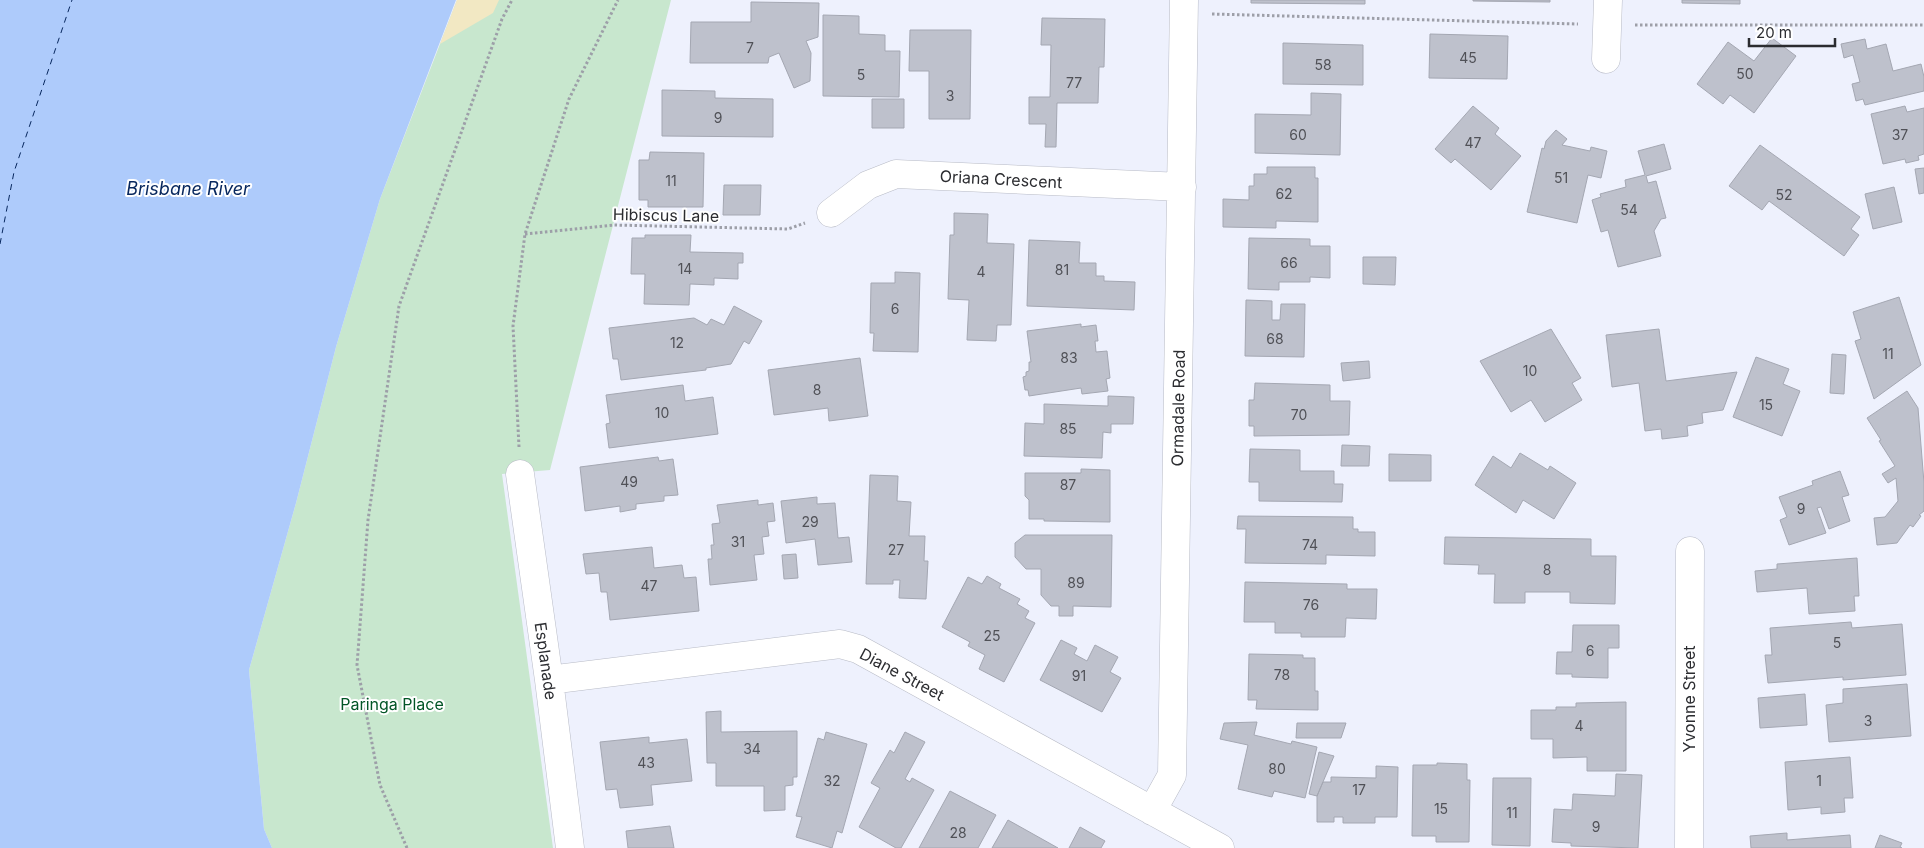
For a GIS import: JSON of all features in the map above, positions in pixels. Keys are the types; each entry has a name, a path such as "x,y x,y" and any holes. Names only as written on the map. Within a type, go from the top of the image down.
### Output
{"street":[{"name":"Ormadale Road","path":"1152,811 1172,775 1184,0"},
{"path":"1606,59 1608,0"},
{"name":"Oriana Crescent","path":"819,218 868,185 896,174 1182,187"},
{"name":"Esplanade","path":"520,474 570,848"},
{"name":"Yvonne Street","path":"1689,848 1690,551"},
{"name":"Diane Street","path":"549,680 840,644 858,649 1220,848"}],"path":[{"path":"407,848 380,785 357,665 368,520 399,306 502,19 512,0"},
{"path":"520,474 513,326 524,234 569,99 618,0"},
{"path":"1208,14 1584,24"},
{"path":"1627,25 1924,25"},
{"name":"Hibiscus Lane","path":"524,234 614,226 788,229 819,218"}],"green space":[{"name":"Paringa Place","path":"457,0 671,0 550,470 502,474 553,848 272,848 264,829 249,670 296,503 336,347 380,199"}],"sand":[{"path":"457,0 499,0 493,13 440,44"}],"water":[{"name":"Brisbane River","path":"0,0 456,0 380,199 336,347 296,503 249,670 264,829 272,848 0,848"}],"building":[{"path":"1251,0 1365,0 1365,4 1251,3"},
{"path":"1550,0 1550,2 1473,1"},
{"path":"1682,0 1740,0 1740,4 1682,3"},
{"path":"751,2 819,3 818,37 806,41 811,53 810,81 794,88 779,53 769,57 768,63 690,63 691,22 751,22"},
{"path":"823,15 859,16 859,34 885,35 885,51 900,51 899,97 823,96"},
{"path":"1042,18 1105,19 1104,67 1099,67 1098,103 1057,103 1056,147 1045,147 1046,124 1029,124 1029,97 1050,97 1051,45 1041,45"},
{"path":"910,30 971,30 970,119 929,119 929,71 909,71"},
{"path":"1430,34 1508,36 1507,79 1429,78"},
{"path":"1772,38 1796,56 1754,113 1730,95 1723,104 1697,84 1728,42 1754,61"},
{"path":"1865,39 1867,49 1886,44 1893,71 1921,64 1924,77 1924,91 1865,105 1863,99 1856,101 1852,84 1860,82 1853,55 1844,58 1841,44"},
{"path":"1283,43 1363,45 1363,85 1283,84"},
{"path":"662,90 715,91 715,98 773,99 773,137 662,136"},
{"path":"1311,93 1341,94 1340,155 1255,153 1255,114 1311,115"},
{"path":"872,99 904,99 904,128 872,128"},
{"path":"1473,106 1499,128 1495,134 1521,156 1491,190 1455,159 1451,163 1435,149"},
{"path":"1905,106 1907,112 1924,108 1924,154 1918,156 1919,160 1906,163 1905,159 1883,164 1871,114"},
{"path":"1556,130 1567,139 1562,145 1590,151 1591,147 1607,151 1601,178 1588,175 1577,223 1527,212 1542,148 1544,149 1546,141"},
{"path":"1664,144 1671,169 1646,176 1648,183 1656,181 1666,218 1661,219 1654,231 1661,256 1618,267 1608,230 1601,232 1592,200 1601,197 1600,194 1626,187 1625,180 1645,175 1638,151"},
{"path":"1760,145 1860,217 1851,229 1859,235 1844,256 1769,201 1762,210 1729,186"},
{"path":"650,152 704,153 703,207 648,207 648,200 639,200 639,160 649,160"},
{"path":"1267,167 1315,167 1315,178 1318,178 1318,222 1276,221 1276,228 1223,227 1223,199 1249,200 1249,186 1254,186 1254,174 1267,174"},
{"path":"1924,168 1924,193 1919,194 1915,169"},
{"path":"724,185 761,185 760,215 723,215"},
{"path":"1894,187 1902,222 1873,229 1865,194"},
{"path":"954,213 988,214 987,243 1014,244 1011,325 997,325 996,341 967,340 969,300 948,299 950,235 954,235"},
{"path":"645,235 691,235 690,252 743,253 743,263 738,263 738,279 714,278 714,285 690,284 689,305 644,304 645,274 631,274 632,238 645,238"},
{"path":"1249,238 1310,239 1310,246 1330,246 1330,278 1310,277 1310,282 1279,282 1279,290 1248,289"},
{"path":"1029,240 1080,242 1079,263 1096,263 1096,276 1104,276 1104,281 1135,282 1134,310 1027,306"},
{"path":"1363,257 1396,257 1395,285 1363,284"},
{"path":"895,272 920,273 918,352 873,351 874,333 870,333 871,283 895,283"},
{"path":"1899,297 1921,365 1874,399 1855,341 1861,339 1853,312"},
{"path":"1246,300 1272,301 1272,320 1280,320 1281,304 1305,304 1304,357 1245,356"},
{"path":"734,306 762,321 749,344 744,341 731,364 706,368 706,370 621,380 618,359 613,359 609,328 694,318 707,325 711,319 724,325"},
{"path":"1081,324 1081,327 1096,325 1098,341 1095,341 1096,352 1107,351 1110,378 1106,379 1108,391 1082,394 1081,388 1029,396 1028,390 1025,390 1023,377 1029,371 1029,362 1031,362 1027,331"},
{"path":"1551,329 1581,378 1572,383 1582,400 1545,422 1531,400 1511,412 1480,361"},
{"path":"1659,329 1666,381 1737,372 1723,410 1702,413 1703,423 1687,426 1688,436 1662,439 1661,429 1645,431 1639,383 1612,387 1606,335"},
{"path":"1832,354 1846,355 1844,394 1830,393"},
{"path":"1756,357 1789,369 1783,384 1800,391 1782,436 1733,417"},
{"path":"860,358 868,416 829,421 828,408 774,415 768,370"},
{"path":"1369,361 1370,378 1343,381 1341,363"},
{"path":"1255,383 1330,385 1330,401 1350,401 1349,435 1254,436 1254,426 1249,426 1249,400 1254,400"},
{"path":"683,385 685,401 713,397 718,434 609,448 606,424 610,423 606,395"},
{"path":"1907,391 1918,408 1924,483 1924,511 1919,515 1921,516 1913,527 1910,525 1897,543 1877,545 1874,518 1885,517 1898,501 1896,478 1888,483 1882,474 1895,466 1867,418"},
{"path":"1108,396 1134,397 1133,424 1111,424 1111,433 1103,432 1102,458 1024,456 1025,423 1044,424 1044,404 1108,406"},
{"path":"1342,445 1370,446 1369,466 1341,466"},
{"path":"1250,449 1300,450 1300,471 1334,471 1334,484 1343,484 1342,502 1259,501 1259,482 1249,482"},
{"path":"1520,453 1548,470 1550,466 1576,483 1554,519 1523,500 1516,513 1475,485 1493,456 1511,468"},
{"path":"1389,454 1431,455 1431,481 1389,481"},
{"path":"658,457 659,461 673,459 678,495 664,496 664,501 636,504 636,509 620,512 620,506 585,511 580,467"},
{"path":"1081,469 1110,470 1110,522 1029,519 1029,500 1025,496 1025,473 1081,473"},
{"path":"1840,471 1849,495 1842,497 1850,521 1829,529 1821,507 1817,508 1826,533 1789,545 1780,520 1787,517 1779,497 1813,485 1812,481"},
{"path":"870,475 898,476 897,501 911,502 909,536 925,536 924,561 928,561 926,599 899,598 900,580 893,580 893,584 866,584"},
{"path":"817,497 817,504 835,503 838,538 849,537 852,562 818,565 815,539 786,543 781,501"},
{"path":"758,500 758,505 773,503 775,521 767,522 769,536 762,537 764,554 754,555 757,580 710,585 708,559 712,559 711,545 714,545 712,524 720,523 717,505"},
{"path":"1238,516 1353,517 1353,529 1358,529 1358,532 1375,532 1375,556 1326,555 1326,564 1245,563 1246,529 1237,529"},
{"path":"1025,535 1112,535 1111,607 1073,606 1073,616 1059,616 1059,606 1051,606 1041,595 1041,569 1026,569 1015,557 1015,543"},
{"path":"1445,537 1591,539 1591,556 1616,556 1615,604 1570,603 1570,592 1525,592 1525,603 1494,603 1495,574 1478,574 1479,565 1444,564"},
{"path":"652,547 654,568 682,565 684,578 696,577 699,611 610,620 607,592 601,592 599,573 586,574 583,554"},
{"path":"796,554 798,578 784,579 782,555"},
{"path":"1857,558 1859,596 1854,596 1855,611 1809,614 1807,588 1757,592 1755,571 1777,569 1777,564"},
{"path":"987,576 1001,584 999,588 1020,599 1017,604 1029,611 1025,618 1035,623 1004,682 979,669 985,655 968,646 970,642 942,627 968,577 982,584"},
{"path":"1245,582 1347,584 1347,589 1377,589 1376,619 1346,618 1345,637 1301,637 1301,633 1275,633 1275,622 1244,622"},
{"path":"1851,622 1852,628 1902,624 1906,675 1843,680 1843,677 1768,683 1765,655 1772,655 1770,628"},
{"path":"1573,625 1619,625 1619,648 1608,648 1608,678 1572,677 1572,674 1556,674 1557,652 1572,652"},
{"path":"1061,640 1077,648 1074,654 1087,661 1095,645 1118,657 1110,672 1121,678 1102,712 1040,680"},
{"path":"1249,654 1303,655 1303,658 1315,658 1315,691 1318,691 1318,710 1256,709 1257,700 1248,700"},
{"path":"1907,684 1911,736 1829,742 1826,705 1843,703 1843,689"},
{"path":"1805,694 1807,725 1760,728 1758,698"},
{"path":"1626,702 1626,771 1587,771 1587,757 1553,758 1553,739 1531,739 1531,710 1556,710 1556,707 1576,707 1576,703"},
{"path":"721,711 721,732 797,731 797,777 793,777 793,785 785,786 785,810 764,811 764,786 716,786 716,763 707,763 706,712"},
{"path":"1257,722 1254,735 1291,744 1292,741 1317,747 1305,798 1274,791 1272,797 1238,789 1248,745 1220,739 1224,723"},
{"path":"1297,723 1346,723 1341,738 1296,738"},
{"path":"826,732 867,744 842,833 837,831 832,848 796,837 802,817 796,816 818,738 824,740"},
{"path":"905,732 925,742 905,779 910,782 912,778 934,790 901,848 896,848 859,827 880,788 871,783 890,750 894,753"},
{"path":"649,737 649,743 687,739 692,781 651,785 653,805 620,808 617,789 606,790 600,742"},
{"path":"1319,752 1334,756 1317,796 1309,794"},
{"path":"1850,757 1853,798 1844,798 1845,812 1821,814 1821,807 1788,810 1785,762"},
{"path":"1437,763 1467,764 1467,780 1470,780 1469,842 1436,842 1436,836 1412,836 1413,765 1437,765"},
{"path":"1376,766 1398,767 1397,817 1375,817 1375,823 1343,823 1343,817 1334,817 1334,822 1317,822 1317,796 1323,782 1331,782 1331,777 1376,778"},
{"path":"1616,774 1642,775 1638,848 1571,846 1571,843 1552,842 1554,809 1572,810 1573,794 1615,796"},
{"path":"1493,778 1531,778 1530,846 1492,845"},
{"path":"950,791 996,815 978,848 919,848"},
{"path":"1008,820 1058,848 992,848"},
{"path":"670,826 674,848 628,848 626,831"},
{"path":"1080,827 1105,841 1101,848 1069,848"},
{"path":"1787,833 1787,840 1850,835 1851,848 1751,848 1750,836"},
{"path":"1880,835 1902,843 1900,847 1902,848 1875,848"}],"ferry route":[{"path":"0,244 14,172 72,0"}]}
